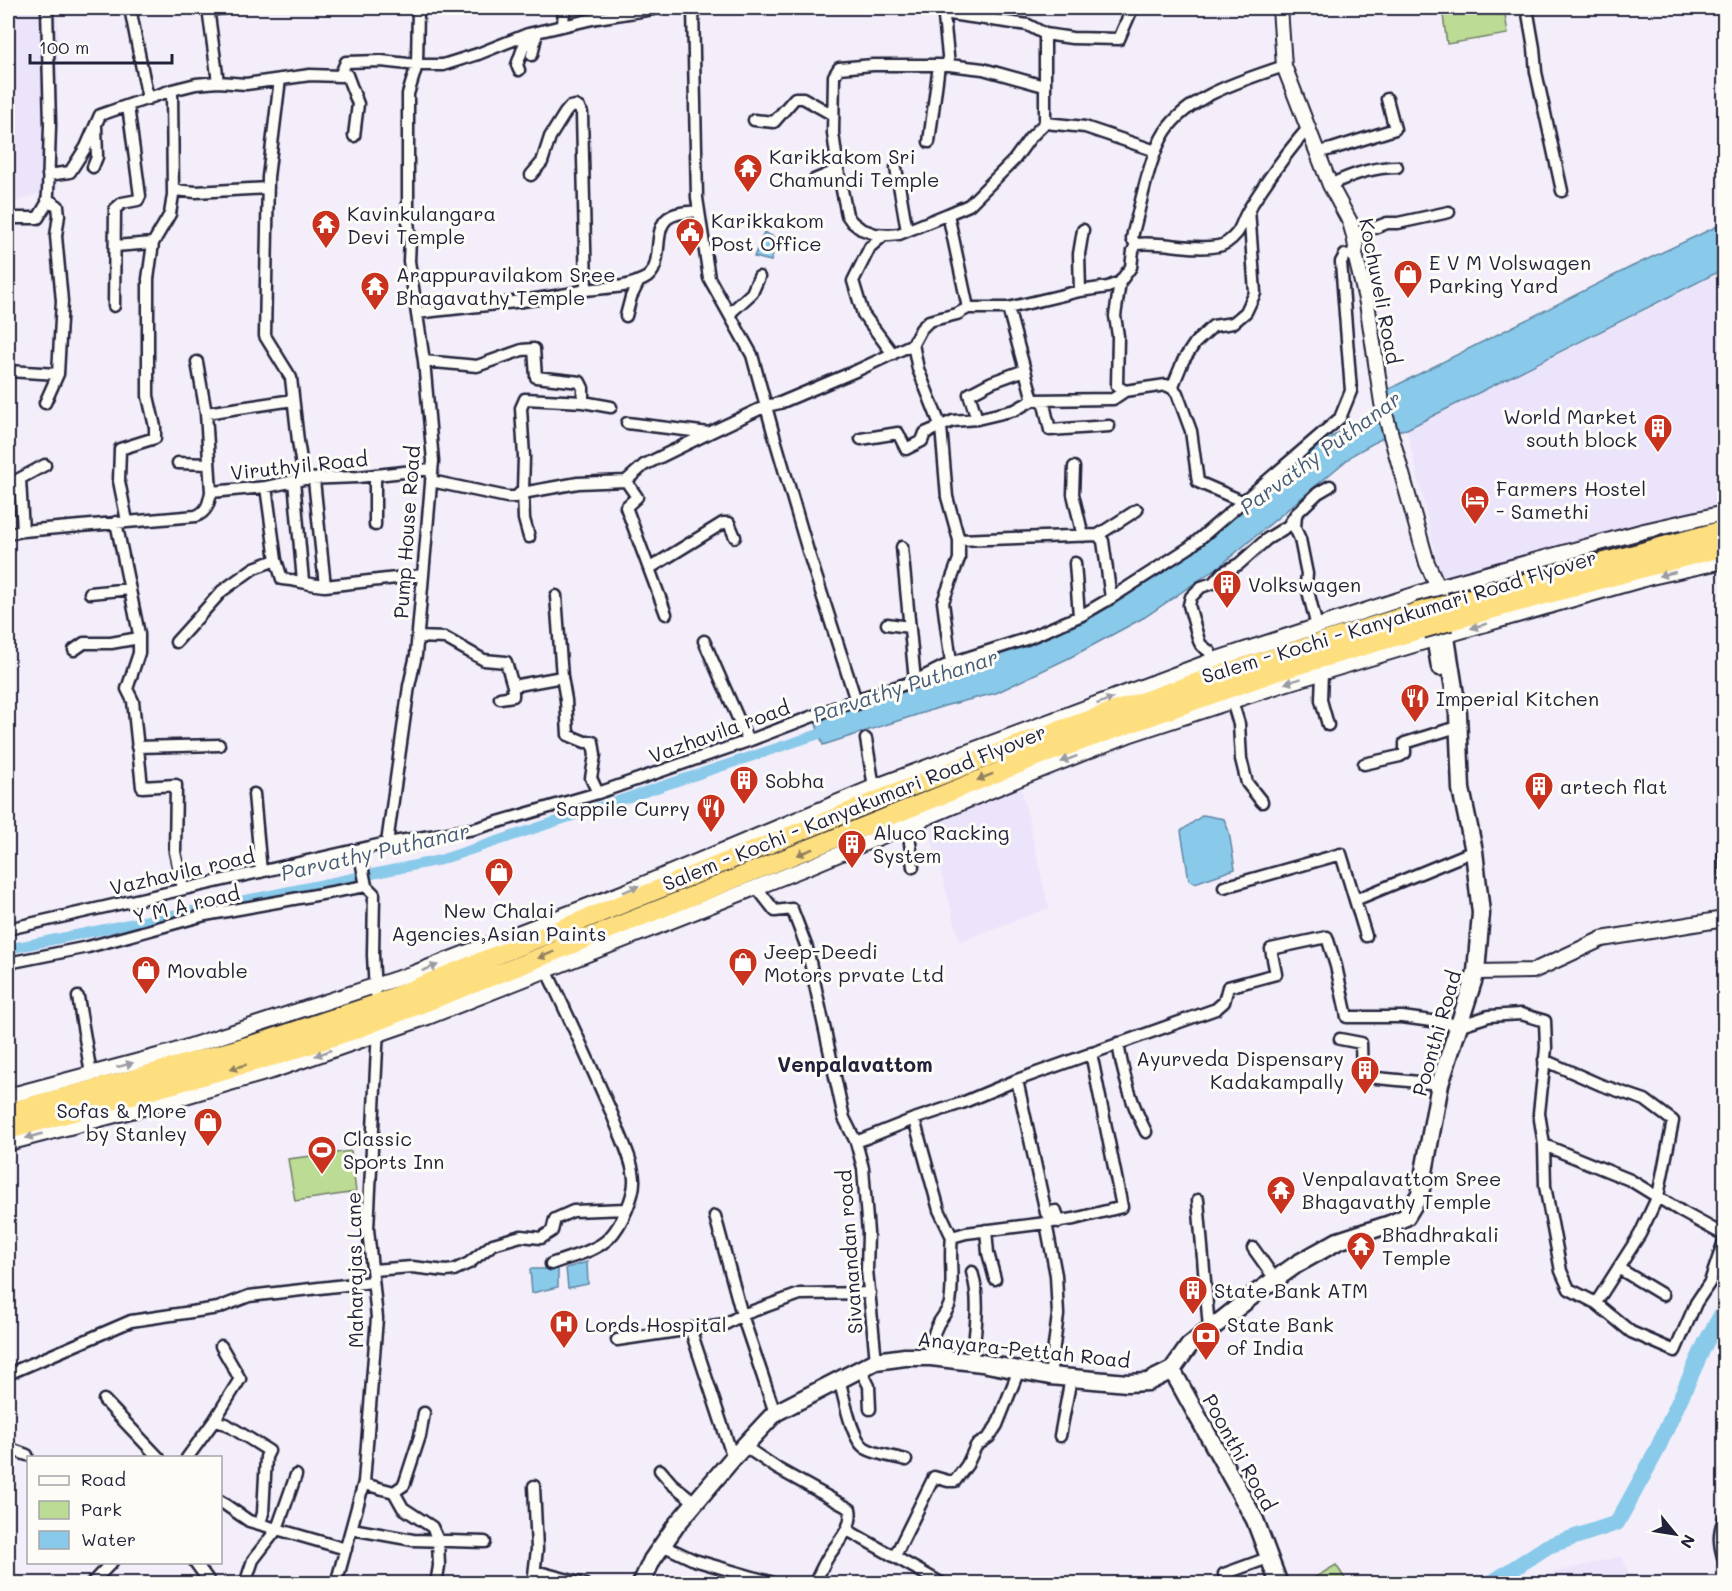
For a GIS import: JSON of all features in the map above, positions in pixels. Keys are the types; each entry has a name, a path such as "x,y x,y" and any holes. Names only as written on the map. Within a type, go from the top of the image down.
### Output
{"highway":[{"name":"Salem - Kochi - Kanyakumari Road Flyover","path":"1437,623 1725,530"},
{"name":"Salem - Kochi - Kanyakumari Road Flyover","path":"8,1130 285,1053 377,1011 888,796 1034,739 1218,675 1437,623 1725,548"},
{"name":"Salem - Kochi - Kanyakumari Road Flyover","path":"8,1112 377,1011"}],"main road":[{"name":"Poonthi Road","path":"1279,1584 1255,1520 1172,1370 1189,1346 1209,1328 1275,1279 1338,1241 1406,1217 1420,1194 1440,1084 1476,972 1482,912 1474,851 1461,789 1458,714 1437,623 1432,588"},
{"name":"Anayara-Pettah Road","path":"641,1584 662,1545 739,1452 775,1413 868,1364 904,1357 931,1356 1050,1376 1127,1383 1148,1382 1172,1370"}],"street":[{"path":"8,220 38,218 43,212 47,199 50,125 47,8"},
{"path":"130,8 148,99"},
{"path":"218,82 208,9 224,8"},
{"name":"Pump House Road","path":"387,843 417,637 433,461 424,361 409,261 408,94 417,65 418,8"},
{"path":"563,26 564,8"},
{"path":"340,76 346,62 443,64 478,54 532,33 659,8"},
{"path":"693,8 699,211 709,278 752,355 808,551 856,702"},
{"path":"929,142 944,65 943,10 1028,25 1045,34 1072,38 1119,39 1131,9 1136,8"},
{"name":"Kochuveli Road","path":"1280,8 1284,66 1330,185 1350,222 1354,236 1355,254 1367,303 1384,408 1432,588"},
{"path":"1527,8 1536,72 1552,154 1562,191"},
{"path":"532,33 532,56"},
{"path":"519,70 518,65 532,33"},
{"path":"1044,86 983,69 944,65 838,68 834,75 833,133 847,215 861,229 884,235 899,234 969,205 1014,160 1030,138 1045,123 1045,34"},
{"path":"1136,244 1132,239 1133,233 1156,151 1165,132 1186,109 1233,83 1284,66"},
{"path":"48,175 70,172 86,147 100,115 172,90 218,82 246,84 310,75 347,75 358,104 354,136"},
{"path":"280,79 268,188 265,336 291,378 304,480 325,586"},
{"path":"172,90 173,190 170,214 153,243 148,279 148,396 155,427 155,438 120,449 119,481 130,589 139,638 139,653 127,688 133,701 142,787 177,785 175,852 183,889"},
{"path":"754,120 774,122 795,98 803,98 833,115"},
{"path":"1318,152 1395,129 1387,99"},
{"path":"114,306 115,209 122,203 138,200 140,195 128,106"},
{"path":"531,175 542,162 550,137 565,113 570,107 579,108 582,114 586,290"},
{"path":"93,167 98,158 96,123"},
{"path":"1045,123 1085,128 1156,151"},
{"path":"1136,244 1160,244 1189,248 1219,246 1229,242 1280,164 1309,126"},
{"path":"1330,185 1350,175 1378,167 1397,167"},
{"path":"896,168 907,231"},
{"path":"814,180 838,171"},
{"path":"173,190 196,192 268,188"},
{"path":"45,403 58,374 62,301 56,236 58,206 47,199"},
{"path":"1172,388 1183,361 1195,343 1214,326 1233,322 1246,312 1255,293 1249,209"},
{"path":"417,313 586,290 612,289 639,281 651,274 655,266 664,222 677,214 699,211"},
{"path":"1354,236 1387,224 1449,212"},
{"path":"948,214 968,308"},
{"path":"1080,291 1079,254 1083,230"},
{"path":"884,235 870,247 853,281 863,314 893,354"},
{"path":"115,246 153,243"},
{"path":"523,490 528,492 578,483 626,481 644,465 709,432 913,344 921,328 929,321 957,314 968,308 1008,308 1080,291 1108,287 1119,282 1131,267 1136,244"},
{"name":"Vazhavila road","path":"8,928 387,843 474,829 598,793 915,681 951,663 1026,639 1078,616 1111,598 1190,547 1335,424 1346,407 1351,391 1341,262 1345,255 1355,254"},
{"path":"729,314 752,294 759,277"},
{"path":"626,316 631,297 639,281"},
{"path":"1119,282 1115,316 1118,336 1117,386 1125,391"},
{"path":"1008,308 1025,370 1050,430 1109,426"},
{"path":"913,344 918,369 941,427 947,497 959,540 959,559 943,602 951,663"},
{"path":"424,361 477,366 522,350 534,350 536,377 580,382 583,388 583,402"},
{"path":"196,362 206,413 211,492"},
{"path":"977,419 969,394 992,382 1025,370"},
{"path":"8,371 58,374"},
{"path":"861,440 898,433 906,449 922,441 925,433 953,421 977,419 1015,410 1038,400 1113,399 1125,391 1166,385 1177,393 1191,431 1198,482 1244,502"},
{"path":"529,537 524,519 522,403 525,399 530,399 583,402 611,407"},
{"path":"206,413 292,400"},
{"path":"627,423 709,432"},
{"path":"178,463 208,464"},
{"path":"8,485 45,465"},
{"path":"1074,467 1073,494 1083,536"},
{"name":"Viruthyil Road","path":"8,534 122,521 196,516 202,514 209,505 211,492 266,487 304,480 375,476 431,469"},
{"path":"375,476 375,525"},
{"path":"20,479 23,531"},
{"path":"303,581 304,480"},
{"path":"431,481 507,497 516,497 523,490"},
{"path":"626,481 637,497 626,507 666,614"},
{"path":"1211,661 1210,652 1199,641 1189,605 1191,597 1202,587 1213,583 1222,573 1239,564 1267,539 1288,526 1296,514 1318,493 1330,486"},
{"path":"266,487 276,560 282,579 325,586 423,575"},
{"path":"959,540 1098,536 1137,510"},
{"path":"8,1143 275,1070 377,1011 557,919 874,787 1211,661 1432,588 1644,531 1725,513"},
{"path":"1296,514 1295,528 1300,539 1307,574 1306,583 1317,627"},
{"path":"650,568 723,523 729,523 735,537"},
{"path":"1098,536 1103,541 1111,598"},
{"path":"902,547 915,681"},
{"path":"176,642 222,591 254,568 276,560"},
{"path":"8,1096 177,1050 377,1011 428,1017 757,888 1131,734 1322,672 1437,623 1725,561"},
{"path":"1075,563 1078,616"},
{"path":"90,593 130,589"},
{"path":"556,596 568,735 585,742 593,742 595,755 591,778 598,793"},
{"path":"887,624 909,627"},
{"path":"417,637 446,638 484,660 506,662 513,686 513,696 500,698"},
{"path":"74,650 84,643 111,644 139,638"},
{"path":"704,641 748,741"},
{"path":"1322,672 1321,700 1328,725"},
{"path":"513,686 562,677"},
{"path":"1232,701 1239,724 1241,759 1247,783 1262,802"},
{"path":"1364,764 1400,756 1405,753 1405,743 1457,727"},
{"path":"866,739 874,787"},
{"path":"137,747 219,745"},
{"path":"254,794 261,872"},
{"path":"908,826 913,867"},
{"name":"Maharajas Lane","path":"336,1584 364,1484 377,1318 368,1229 377,1011 373,955 374,894 369,888 359,850"},
{"path":"1355,900 1474,851"},
{"path":"1224,887 1341,854 1366,936"},
{"path":"1725,854 1725,876"},
{"name":"Y M A road","path":"8,963 88,947 205,915 369,888"},
{"name":"Sivanandan road","path":"757,888 775,911 792,909 807,948 844,1118 856,1143 863,1168 870,1293 868,1364 870,1409"},
{"path":"1476,972 1533,971 1602,939 1725,918"},
{"path":"856,1143 1017,1080 1216,1010 1224,1002 1228,987 1276,974 1271,949 1327,937 1347,1017 1402,1017 1461,1024 1489,1016 1521,1014 1545,1021 1546,1048 1539,1113 1544,1144 1545,1186 1561,1271 1569,1289 1596,1303 1631,1332 1675,1351 1696,1303 1710,1282 1725,1242"},
{"path":"547,972 579,1035 632,1167 634,1180 632,1197 609,1238 596,1247 551,1264"},
{"path":"78,997 91,1074"},
{"path":"1341,1039 1361,1042 1362,1075 1366,1077 1440,1084"},
{"path":"1118,1043 1122,1071 1133,1107 1146,1132"},
{"path":"952,1237 986,1230 1059,1222 1122,1207 1091,1053"},
{"path":"1544,1060 1601,1086 1646,1100 1673,1121 1658,1196 1640,1234 1596,1303"},
{"path":"1017,1080 1046,1213 1056,1211 1059,1222"},
{"path":"914,1119 939,1210 952,1237 950,1260 952,1283 949,1306 931,1341 931,1356"},
{"path":"1544,1144 1630,1180 1690,1217 1725,1235"},
{"path":"1198,1200 1209,1328"},
{"path":"373,1270 405,1267 454,1270 469,1263 493,1244 521,1236 541,1238 552,1231 552,1222 555,1219 568,1212 626,1209"},
{"path":"715,1216 742,1315 775,1413"},
{"path":"1046,1223 1056,1275 1058,1315 1050,1376"},
{"path":"986,1230 988,1253 995,1279"},
{"path":"1253,1248 1275,1279"},
{"path":"1618,1268 1663,1295"},
{"path":"972,1272 976,1284 976,1328 972,1362"},
{"path":"8,1371 131,1321 218,1308 249,1296 372,1282"},
{"path":"617,1340 725,1324 742,1315 800,1294 870,1293"},
{"path":"690,1328 739,1452 778,1469 850,1509 852,1516 847,1530 826,1560 814,1584"},
{"path":"189,1456 240,1379 221,1346"},
{"path":"895,1556 934,1477 948,1482 955,1481 967,1465 976,1446 993,1432 1019,1370"},
{"path":"1060,1436 1071,1378"},
{"path":"839,1379 856,1440 874,1452 906,1460"},
{"path":"104,1400 157,1456"},
{"path":"394,1492 404,1485 420,1436 424,1413"},
{"path":"214,1421 226,1424 269,1451 266,1457 260,1524"},
{"path":"8,1449 27,1455"},
{"path":"660,1470 672,1484 696,1503"},
{"path":"245,1584 253,1560 277,1529 296,1475"},
{"path":"364,1484 394,1492 403,1508 432,1527 438,1540 439,1566 436,1584"},
{"path":"533,1584 537,1549 534,1486"},
{"path":"223,1506 249,1521 346,1549"},
{"path":"1725,1519 1719,1535 1719,1544 1725,1560"},
{"path":"352,1529 413,1540 485,1542"},
{"path":"847,1530 943,1584"},
{"path":"662,1545 694,1560 770,1582"},
{"path":"1224,1574 1268,1557"},
{"path":"91,1584 111,1564"},
{"path":"196,1564 211,1584"},
{"path":"535,1571 584,1584"}],"shaded area":[{"path":"37,8 58,8 58,187 8,204 8,13"},
{"path":"1724,271 1724,503 1441,577 1407,429"},
{"path":"1020,784 1049,908 960,941 928,826"},
{"path":"1622,1556 1632,1583 1510,1583"}],"green space":[{"path":"1442,8 1504,8 1508,34 1447,44"},
{"name":"Classic Sports Inn","path":"351,1151 356,1192 295,1201 288,1159"},
{"path":"1336,1565 1348,1583 1315,1583 1312,1579"}],"water":[{"path":"1724,223 1724,269 1407,429 1395,431 1354,454 1221,565 1145,617 1071,657 996,693 944,706 823,745 815,721 1030,644 1105,609 1161,574 1325,441 1386,403 1389,389 1631,267"},
{"path":"764,232 777,239 771,261 754,257"},
{"path":"1203,815 1224,819 1229,832 1235,869 1195,883 1189,880 1181,831"},
{"path":"587,1262 588,1284 568,1288 566,1268"},
{"path":"530,1269 558,1269 558,1287 532,1293"}],"waterway":[{"name":"Parvathy Puthanar","path":"8,949 440,860 831,730"},
{"path":"1490,1584 1548,1546 1617,1523 1655,1454 1706,1342 1724,1310"}],"place":[{"name":"Karikkakom Sri Chamundi Temple","path":"748,194"},
{"name":"Kavinkulangara Devi Temple","path":"326,250"},
{"name":"Karikkakom Post Office","path":"690,258"},
{"name":"E V M Volswagen Parking Yard","path":"1408,300"},
{"name":"Arappuravilakom Sree Bhagavathy Temple","path":"375,312"},
{"name":"World Market south block","path":"1658,454"},
{"name":"Farmers Hostel - Samethi","path":"1475,526"},
{"name":"Volkswagen","path":"1227,610"},
{"name":"Imperial Kitchen","path":"1415,724"},
{"name":"Sobha","path":"744,806"},
{"name":"artech flat","path":"1539,812"},
{"name":"Sappile Curry","path":"711,834"},
{"name":"Aluco Racking System","path":"852,870"},
{"name":"New Chalai Agencies,Asian Paints","path":"499,898"},
{"name":"Jeep-Deedi Motors prvate Ltd","path":"743,988"},
{"name":"Movable","path":"146,996"},
{"name":"Ayurveda Dispensary Kadakampally","path":"1365,1096"},
{"name":"Sofas & More by Stanley","path":"208,1148"},
{"name":"Classic Sports Inn","path":"322,1176"},
{"name":"Venpalavattom Sree Bhagavathy Temple","path":"1281,1216"},
{"name":"Bhadhrakali Temple","path":"1361,1272"},
{"name":"State Bank ATM","path":"1193,1316"},
{"name":"Lords Hospital","path":"564,1350"},
{"name":"State Bank of India","path":"1206,1362"}],"district":[{"name":"Venpalavattom","path":"855,1063"}]}
